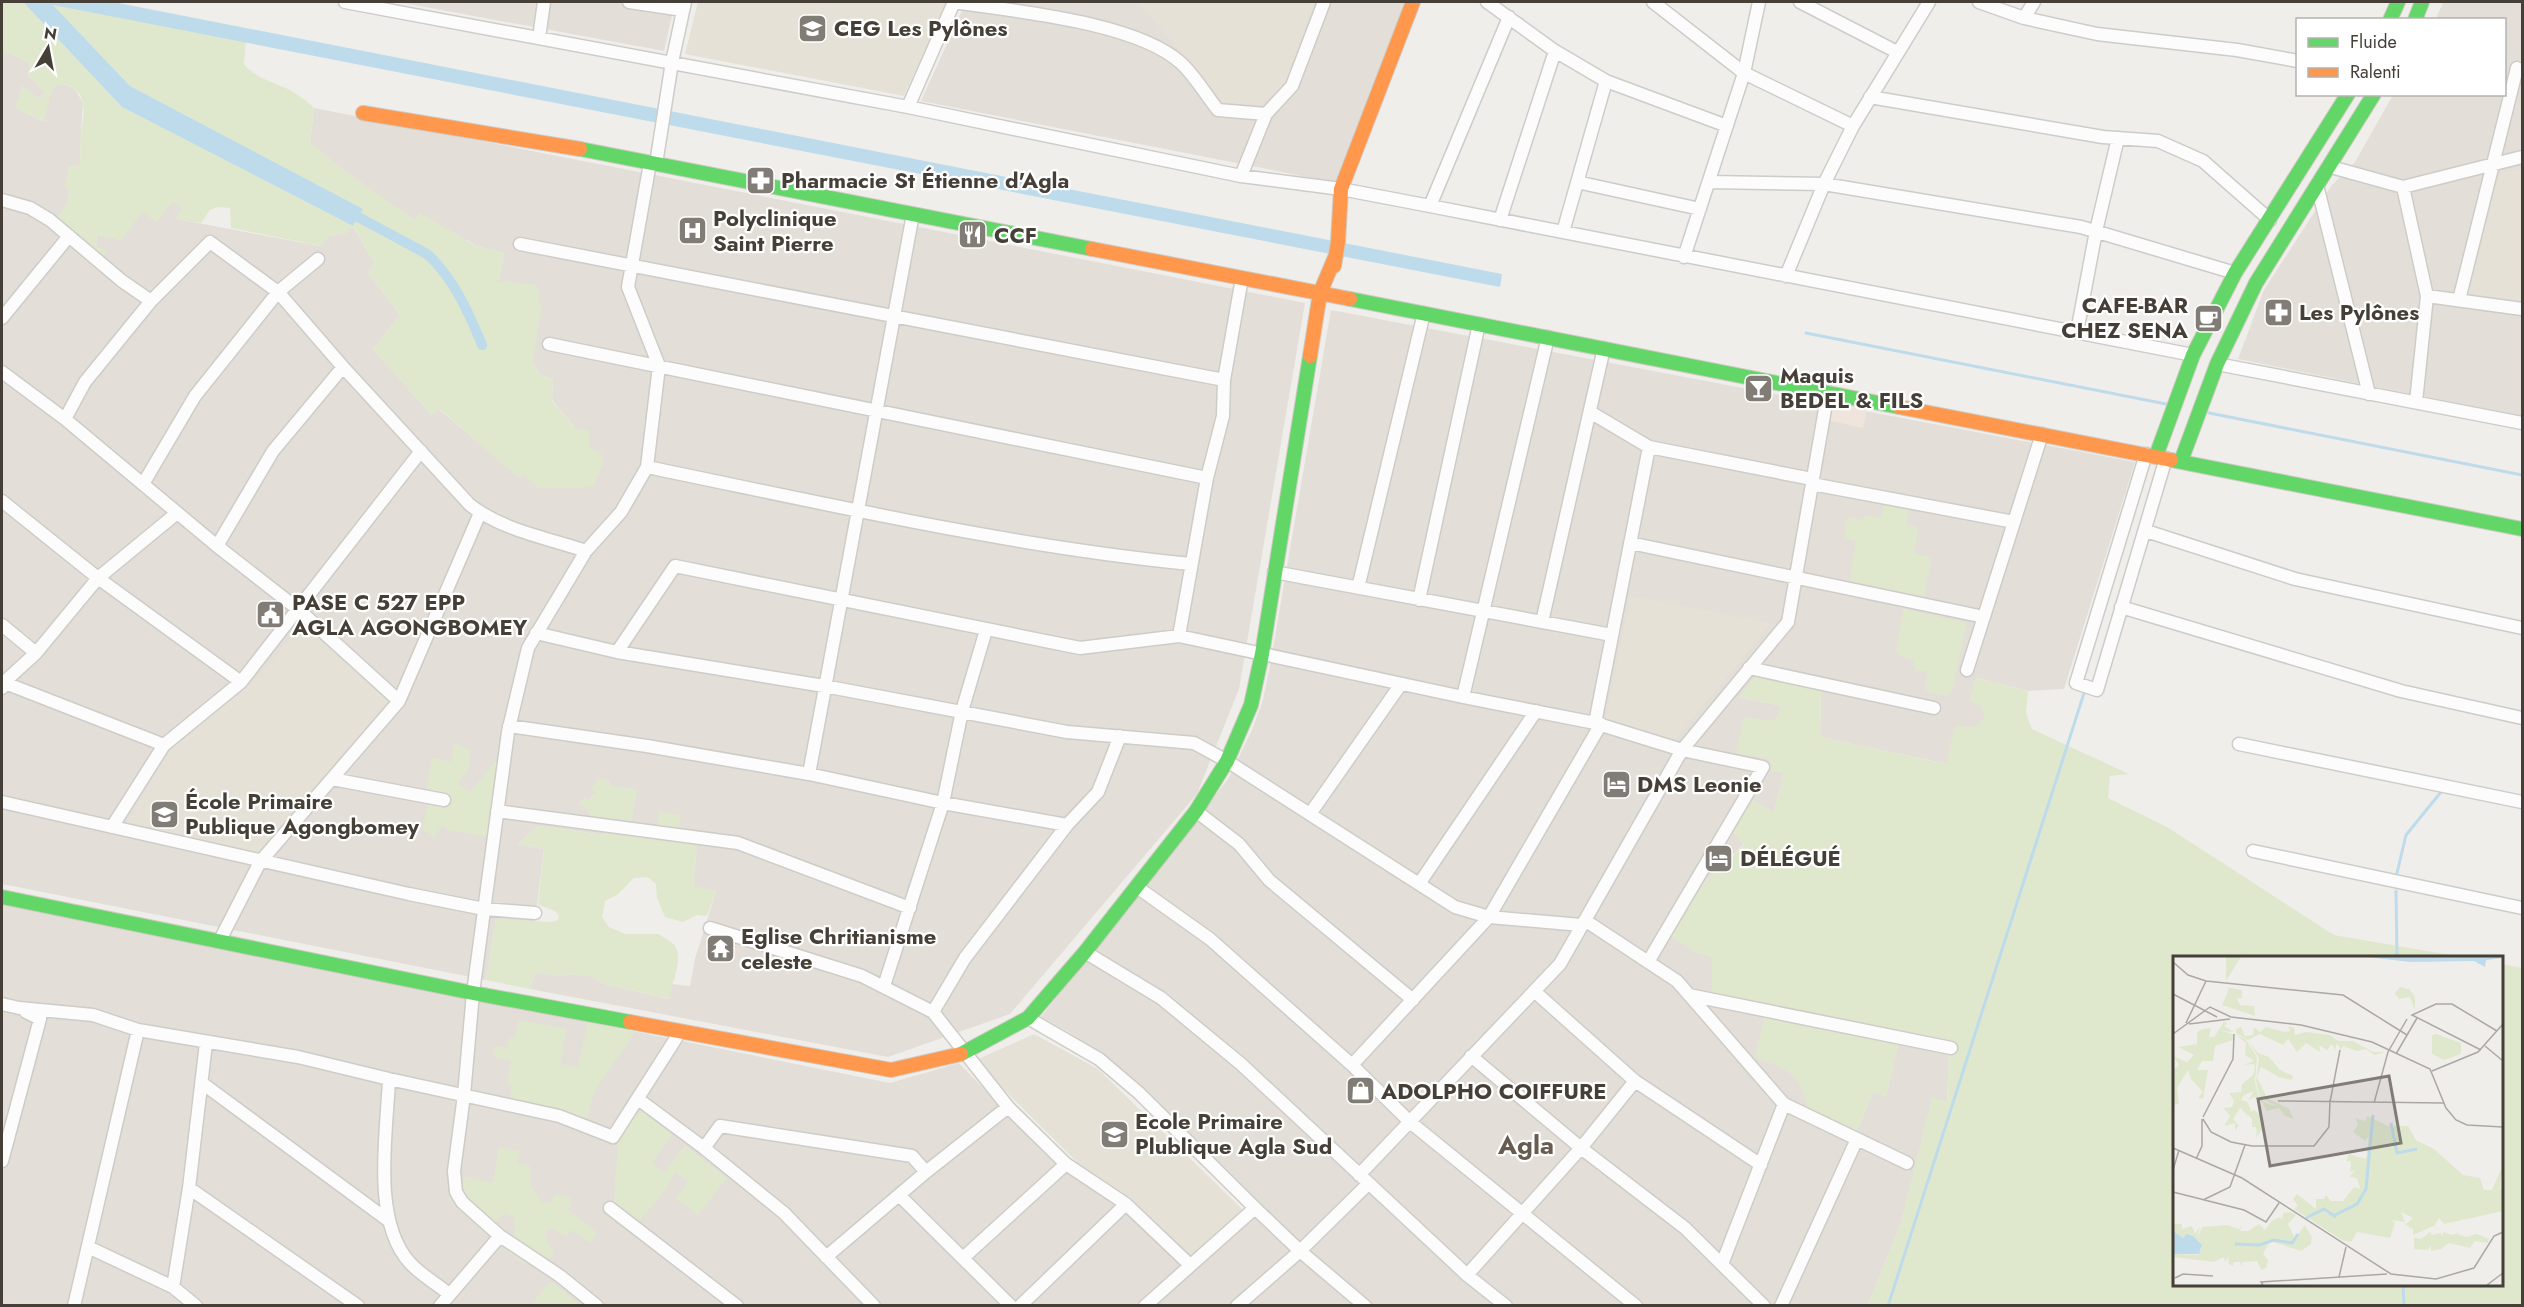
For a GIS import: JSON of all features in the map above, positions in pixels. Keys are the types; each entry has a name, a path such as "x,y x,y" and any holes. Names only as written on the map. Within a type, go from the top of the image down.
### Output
{"street":[{"path":"345,2 367,4 908,107 1241,176 1341,189 1431,206 2193,355"},
{"path":"539,38 544,2"},
{"path":"597,1305 560,1276 500,1236 462,1202 456,1192 454,1171 464,1095 473,993 509,726 528,648 586,550 621,512 647,467 659,366 628,287 663,123 672,62 684,6 629,2"},
{"path":"908,107 953,2 1036,7 1136,36 1180,63 1218,110 1266,114"},
{"path":"1241,176 1266,114 1292,86 1324,2"},
{"path":"2,897 473,993 891,1070 965,1053 1028,1018 1085,952 1196,811 1227,761 1251,705 1262,654 1274,572 1324,294 1337,249 1341,189 1413,2"},
{"path":"1487,2 1555,51 1606,81 1727,126"},
{"path":"1653,2 1744,73 1853,126"},
{"path":"1684,257 1744,73 1759,2"},
{"path":"1800,2 1897,52"},
{"path":"1786,276 1824,184 1853,126 1929,2"},
{"path":"1979,2 2024,18 2097,34 2236,50 2296,61"},
{"path":"2024,18 2034,2"},
{"path":"2391,18 2398,2"},
{"path":"2416,18 2422,2"},
{"path":"1431,206 1509,17"},
{"path":"1500,220 1555,51"},
{"path":"2459,300 2520,69 2506,62"},
{"path":"1563,232 1606,81"},
{"path":"2156,456 2146,531 2097,690 2076,683 2156,456 2193,355 2235,273 2347,96"},
{"path":"2181,461 2217,364 2256,283 2317,185 2331,167 2373,96"},
{"path":"1870,97 2118,138 2158,141 2203,161 2270,220"},
{"path":"363,112 653,163 2523,529"},
{"path":"2077,332 2096,231 2118,138"},
{"path":"2331,167 2403,187 2523,157"},
{"path":"1577,182 1700,209"},
{"path":"1710,182 1824,184 2096,231 2235,273"},
{"path":"2317,185 2368,394"},
{"path":"2403,187 2427,296 2416,402"},
{"path":"2,200 30,208 50,220 122,281 151,301"},
{"path":"809,774 913,214"},
{"path":"2,318 69,236"},
{"path":"65,419 81,386 151,301 210,242 278,292 458,493 480,513 513,528 586,550"},
{"path":"520,244 1224,380"},
{"path":"143,484 195,396 278,292 318,259"},
{"path":"1179,636 1207,478 1223,416 1224,380 1242,278"},
{"path":"2427,296 2523,309"},
{"path":"1358,588 1424,313"},
{"path":"1419,600 1479,324"},
{"path":"1463,697 1548,337"},
{"path":"549,344 1207,478"},
{"path":"1542,622 1604,348"},
{"path":"2217,364 2523,423"},
{"path":"217,546 273,451 343,367"},
{"path":"2,372 65,419 217,546 299,610 399,701"},
{"path":"1359,1175 1560,964 1682,750 1788,622 1828,392"},
{"path":"1590,412 1649,447 2014,522"},
{"path":"1968,670 2042,434"},
{"path":"1353,1065 1489,917 1598,724 1612,635 1649,447"},
{"path":"112,827 164,745 241,682 421,451"},
{"path":"647,467 857,510 1105,556 1191,564"},
{"path":"2,501 98,578 241,682"},
{"path":"164,745 3,685 36,653 98,578 177,513"},
{"path":"220,940 260,862 399,701 480,513"},
{"path":"2146,531 2295,579 2523,628"},
{"path":"1630,543 1984,617"},
{"path":"617,652 675,566 1080,648 1179,636 1598,724 1682,750 1763,767 1648,962"},
{"path":"1274,572 1612,635"},
{"path":"2121,607 2401,691 2523,718"},
{"path":"2,625 36,653"},
{"path":"884,986 944,803 962,711 986,630"},
{"path":"536,633 617,652 824,686 1067,732 1194,743 1227,761 1455,907 1489,917 1583,923 1677,981 1784,1104 1907,1163"},
{"path":"1749,668 1934,708"},
{"path":"1311,814 1401,684"},
{"path":"1419,884 1536,711"},
{"path":"509,726 647,746 809,774 944,803 1067,825"},
{"path":"933,1012 965,958 1067,825 1098,792 1120,736"},
{"path":"2239,744 2523,802"},
{"path":"332,779 444,800"},
{"path":"2,802 260,862 484,909 535,913"},
{"path":"497,811 738,843 910,908"},
{"path":"1196,811 1239,844 1269,880 1413,1000"},
{"path":"2253,851 2523,908"},
{"path":"1137,887 1210,939 1353,1065 1410,1122 1636,1305"},
{"path":"710,928 862,976 933,1012 1008,1107 1066,1164 1126,1204 1190,1265"},
{"path":"1085,952 1161,998 1241,1064 1467,1275 1506,1305"},
{"path":"1534,991 1635,1081 1761,1165"},
{"path":"1689,995 1951,1048"},
{"path":"2,1004 19,1008 93,1015 138,1030 298,1057 559,1116 613,1137 680,1032"},
{"path":"2,1161 40,1019 19,1008"},
{"path":"1028,1018 1099,1059 1139,1093 1300,1251 1365,1305"},
{"path":"74,1305 138,1030"},
{"path":"173,1287 189,1188 206,1043"},
{"path":"1471,1056 1581,1148 1685,1228 1764,1305"},
{"path":"389,1079 384,1195 389,1221 409,1262 449,1294"},
{"path":"1467,1275 1581,1148 1635,1081"},
{"path":"202,1083 389,1221"},
{"path":"638,1098 704,1148 784,1214 874,1305"},
{"path":"1722,1264 1784,1104"},
{"path":"826,1257 926,1172 1008,1107"},
{"path":"704,1148 720,1126 912,1156 926,1172"},
{"path":"1781,1305 1857,1139"},
{"path":"963,1258 1066,1164"},
{"path":"1237,1305 1300,1251 1368,1184"},
{"path":"189,1188 358,1305"},
{"path":"900,1196 1011,1305"},
{"path":"1020,1305 1126,1204"},
{"path":"610,1208 737,1305"},
{"path":"1145,1305 1255,1208"},
{"path":"440,1305 500,1236"},
{"path":"88,1247 173,1287 196,1305"}],"shaded area":[{"path":"398,2 675,2 664,51"},
{"name":"CEG Les Pylônes","path":"698,2 947,2 904,96 685,54"},
{"path":"966,2 1421,2 1348,185 921,101"},
{"path":"1138,2 1314,2 1286,83 1261,105 1223,103"},
{"path":"2443,2 2522,2 2522,416 2238,359 2264,290 2332,185 2355,162 2392,96 2506,96 2506,18 2436,18"},
{"path":"2,50 30,63 28,75 45,92 38,99 23,86 16,108 43,121 52,88 59,84 75,89 83,103 80,167 69,166 66,187 69,188 68,203 56,220 96,247 97,235 114,238 142,212 173,201 182,208 177,219 320,246 330,235 346,233 353,226 374,262 368,273 400,315 373,349 432,415 439,409 519,477 588,449 577,430 552,400 553,379 540,375 533,363 533,353 499,281 504,253 476,246 469,241 415,221 347,173 310,143 314,108 1305,303 1239,689 1197,794 1010,1014 888,1057 530,989 535,972 560,976 570,974 590,976 605,984 669,999 671,984 690,986 695,959 716,891 693,887 697,845 677,841 656,828 631,825 609,785 610,781 599,779 597,792 589,800 591,812 608,832 604,835 538,826 518,844 544,849 535,922 496,919 486,980 2,884"},
{"path":"2522,168 2522,303 2463,294 2482,218 2499,174"},
{"path":"1331,310 2135,462 2064,689 2028,691 1976,678 1985,715 1982,723 1975,728 1947,764 1820,737 1821,690 1738,697 1782,706 1775,721 1736,752 1771,759 1784,773 1774,813 1749,798 1744,844 1692,895 1693,951 1712,957 1765,1015 1756,1058 1788,1071 1797,1079 1806,1095 1856,1133 1873,1092 1886,1096 1899,1042 1949,1052 1947,1102 1932,1099 1901,1223 1868,1305 2,1306 2,897 588,1022 890,1083 959,1063 1053,1161 1115,1203 1191,1272 1262,1205 1125,1072 1067,1031 1041,1017 1228,779 1252,730 1263,700 1270,666"},
{"path":"1831,396 1868,404 1863,428 1826,420"},
{"path":"1630,596 1771,623 1675,740 1606,719"},
{"path":"303,625 390,703 257,855 126,824 169,751 248,687"},
{"path":"1034,1034 1098,1069 1243,1210 1191,1256 1131,1198 1078,1163 978,1064 978,1059"}],"green space":[{"path":"2,2 23,2 122,107 353,226 362,209 130,86 52,4 246,42 244,64 249,69 260,77 293,92 314,108 310,143 347,173 415,220 420,213 476,246 504,253 499,281 536,285 541,307 533,363 540,375 553,379 552,401 577,430 589,430 589,449 601,453 603,464 593,486 539,488 523,474 519,478 440,409 432,415 373,349 400,315 368,273 374,262 354,227 346,233 330,235 321,246 231,228 230,208 218,207 210,210 201,223 176,219 182,208 173,201 157,222 142,212 120,242 114,238 97,235 96,247 107,250 102,260 56,220 68,203 69,188 65,187 69,166 79,167 80,164 84,112 81,97 77,91 67,85 61,84 52,88 44,121 15,108 23,86 38,99 45,92 28,75 30,63 2,50"},
{"path":"1885,505 1909,510 1906,524 1918,528 1914,554 1931,558 1924,598 1850,581 1856,541 1844,538 1847,517 1861,520 1867,515 1880,518"},
{"path":"1904,609 1967,623 1952,691 1947,696 1925,691 1928,671 1916,670 1913,660 1898,655 1896,649"},
{"path":"1755,677 1821,690 1820,737 1946,764 1955,726 1977,725 1985,715 1981,706 1969,700 1976,678 2028,691 2026,713 2032,729 2129,774 2110,776 2108,798 2167,827 2334,935 2456,956 2173,956 2173,1286 2503,1286 2503,964 2522,968 2522,1305 1868,1305 1901,1223 1932,1098 1947,1102 1949,1052 1899,1042 1886,1097 1873,1092 1856,1133 1808,1112 1803,1090 1792,1075 1776,1065 1755,1058 1765,1015 1712,1002 1712,957 1693,951 1671,936 1692,895 1744,845 1731,829 1749,798 1774,813 1784,773 1770,771 1771,759 1736,753 1744,717 1775,721 1782,706 1738,697"},
{"path":"455,743 471,751 468,769 458,784 470,792 498,758 487,837 449,830 442,825 434,838 423,829 428,804 447,806 447,794 426,790 432,758 451,762"},
{"path":"599,778 610,781 610,785 637,790 631,824 657,828 659,812 681,815 677,841 697,845 693,886 716,891 707,916 697,915 683,922 665,917 657,898 656,884 648,877 634,878 617,895 605,901 602,917 609,927 626,934 659,934 675,945 678,965 670,999 605,984 590,976 570,974 560,976 535,972 530,989 486,980 496,919 552,922 558,920 559,916 555,911 538,905 544,849 518,844 538,826 604,835 608,832 607,826 589,817 590,812 579,803 584,797 589,800 596,793 591,787"},
{"path":"519,1020 566,1029 560,1064 578,1067 588,1022 635,1032 594,1092 587,1118 510,1098 512,1086 507,1084 511,1060 493,1057 495,1046 507,1048 509,1037 515,1038"},
{"path":"639,1108 672,1135 652,1163 663,1173 685,1146 727,1178 698,1215 676,1198 688,1182 675,1172 664,1192 638,1222 614,1203 618,1141"},
{"path":"499,1147 520,1151 517,1163 530,1166 530,1185 542,1203 552,1202 555,1195 571,1198 568,1210 597,1232 590,1243 573,1230 566,1236 551,1228 546,1230 545,1237 554,1254 551,1258 532,1257 524,1264 505,1249 514,1233 515,1225 512,1215 504,1213 493,1226 489,1226 462,1187 464,1177 493,1183"},
{"path":"549,1283 553,1283 579,1305 531,1305"}],"water":[{"path":"23,2 113,2 1502,274 1500,287 53,5 130,86 363,209 353,226 122,107"}],"waterway":[{"path":"347,211 427,254 452,284 482,345"},
{"path":"1806,333 2166,404"},
{"path":"2209,413 2522,475"},
{"path":"1888,1306 2085,690"},
{"path":"2397,873 2406,835 2441,792"},
{"path":"2396,891 2397,956"},
{"path":"2403,1286 2404,1306"}],"traffic: fast":[{"path":"2391,18 2398,2"},
{"path":"2416,18 2422,2"},
{"path":"2156,456 2193,355 2235,273 2347,96"},
{"path":"2181,461 2217,364 2256,283 2373,96"},
{"path":"580,149 1092,249"},
{"path":"1350,299 1899,407"},
{"path":"961,1054 1028,1018 1085,952 1196,811 1227,761 1251,705 1262,654 1310,356"},
{"path":"2171,460 2522,529"},
{"path":"2,897 473,993 630,1022"}],"traffic: slow":[{"path":"1334,266 1338,242 1341,189 1413,2"},
{"path":"363,113 580,149"},
{"path":"1092,249 1350,299"},
{"path":"1310,356 1320,293 1336,255"},
{"path":"1899,407 2171,460"},
{"path":"630,1022 891,1070 961,1054"}],"place":[{"name":"CEG Les Pylônes","path":"813,28"},
{"name":"Pharmacie St Étienne d'Agla","path":"760,180"},
{"name":"Polyclinique Saint Pierre","path":"692,231"},
{"name":"CCF","path":"973,235"},
{"name":"Les Pylônes","path":"2278,312"},
{"name":"CAFE-BAR CHEZ SENA","path":"2209,318"},
{"name":"Maquis BEDEL & FILS","path":"1759,388"},
{"name":"PASE C 527 EPP AGLA AGONGBOMEY","path":"271,615"},
{"name":"DMS Leonie","path":"1616,784"},
{"name":"École Primaire Publique Agongbomey","path":"164,814"},
{"name":"DÉLÉGUÉ","path":"1719,858"},
{"name":"Eglise Chritianisme celeste","path":"720,949"},
{"name":"ADOLPHO COIFFURE","path":"1360,1091"},
{"name":"Ecole Primaire Plublique Agla Sud","path":"1114,1134"}],"district":[{"name":"Agla","path":"1526,1145"}]}
